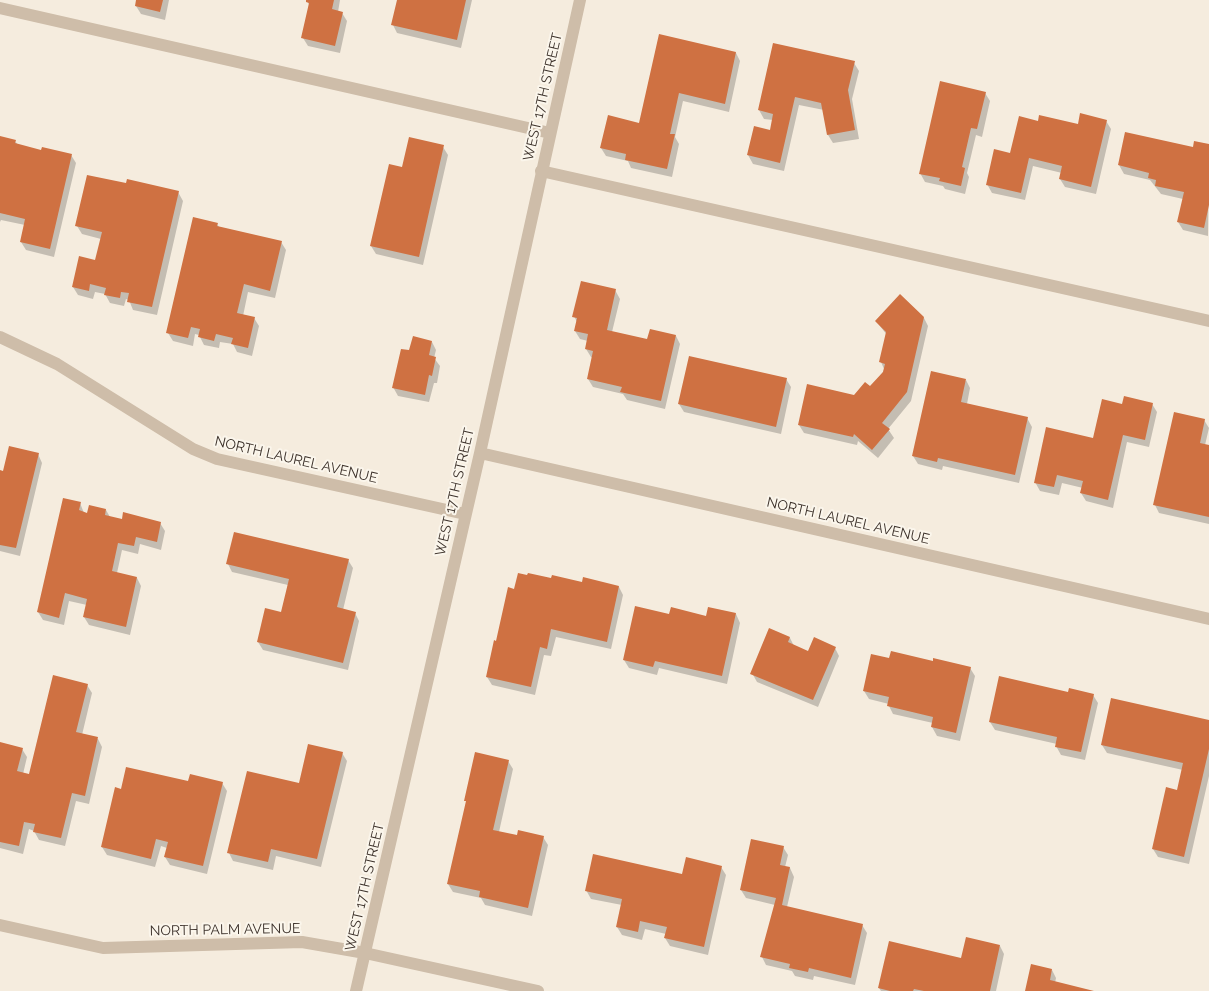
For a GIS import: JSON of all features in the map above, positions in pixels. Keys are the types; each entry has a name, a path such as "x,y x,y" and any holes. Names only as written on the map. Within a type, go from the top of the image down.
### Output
{"street":[{"name":"WEST 17TH STREET","path":"356,991 480,452 580,0"},
{"path":"0,8 550,133"},
{"path":"542,171 1209,321"},
{"name":"NORTH LAUREL AVENUE","path":"0,337 57,364 193,449 217,459 465,514"},
{"name":"NORTH LAUREL AVENUE","path":"480,452 1209,619"},
{"name":"NORTH PALM AVENUE","path":"0,925 103,948 302,942 365,953 538,991"}],"building":[{"path":"136,0 163,0 160,12 135,6"},
{"path":"306,0 334,0 332,9 343,12 335,46 301,38 309,3"},
{"path":"397,0 466,0 457,40 391,25"},
{"path":"659,34 736,52 725,104 679,93 670,134 675,134 667,169 625,160 626,154 600,148 608,115 639,123"},
{"path":"773,43 855,61 848,90 855,130 827,135 821,103 795,97 780,163 747,155 754,126 770,130 773,114 758,110"},
{"path":"940,81 986,92 977,129 971,128 962,167 965,168 961,186 939,181 940,178 919,174"},
{"path":"1080,113 1107,120 1091,187 1059,179 1062,166 1029,158 1021,193 986,185 994,149 1010,153 1019,116 1038,121 1039,115 1078,124"},
{"path":"1125,132 1193,147 1194,141 1209,144 1209,205 1204,228 1177,222 1184,192 1155,186 1156,180 1148,178 1149,173 1118,165"},
{"path":"0,136 16,140 15,143 41,150 42,147 72,154 50,249 20,242 25,219 0,213"},
{"path":"409,137 444,145 419,257 370,246 389,164 402,167"},
{"path":"87,175 126,183 127,179 179,191 152,307 127,302 129,293 121,292 120,298 104,295 106,288 90,284 89,291 72,287 79,256 95,260 102,232 75,226"},
{"path":"193,217 218,223 217,226 282,241 270,291 244,284 237,313 255,317 248,348 231,344 233,338 216,334 214,341 198,337 200,329 191,327 188,338 166,333"},
{"path":"581,281 616,289 607,330 647,339 650,329 676,335 661,401 620,392 622,387 587,379 593,351 585,349 588,334 574,331 577,318 572,317"},
{"path":"900,294 924,317 907,392 882,423 890,429 872,450 854,434 853,437 798,425 807,384 854,395 865,382 870,386 883,372 885,364 879,362 886,332 875,321"},
{"path":"413,336 432,341 429,355 436,357 432,376 429,375 425,395 392,388 401,349 409,350"},
{"path":"689,356 787,378 776,427 678,404"},
{"path":"931,371 966,379 961,402 1028,417 1015,475 938,458 937,462 912,456"},
{"path":"1124,396 1153,403 1145,440 1123,435 1108,500 1080,493 1083,481 1057,475 1054,487 1034,483 1046,427 1093,438 1102,399 1122,404"},
{"path":"1174,412 1205,419 1200,443 1209,445 1209,517 1153,505"},
{"path":"9,446 39,453 16,548 0,545 0,470 3,471"},
{"path":"63,498 81,502 79,510 87,513 89,505 106,509 105,515 122,519 123,512 161,522 157,542 136,537 134,546 118,543 112,571 137,577 126,627 83,617 87,599 65,593 59,618 37,612"},
{"path":"234,532 349,559 337,607 356,612 343,663 257,642 265,608 281,612 289,579 226,564"},
{"path":"518,573 551,578 552,575 582,582 583,577 619,586 607,642 551,629 547,649 540,647 531,687 486,677 508,587 514,589"},
{"path":"635,606 669,614 671,607 706,616 708,607 736,613 722,676 655,661 653,667 623,660"},
{"path":"769,628 790,637 788,642 808,651 814,637 836,647 813,700 750,674"},
{"path":"891,651 933,661 933,658 971,667 956,733 931,727 933,717 887,706 889,697 863,691 871,654 889,658"},
{"path":"53,675 88,684 76,732 98,737 85,796 72,793 61,838 33,832 35,824 24,822 19,846 0,842 0,742 23,748 17,771 29,774"},
{"path":"999,676 1068,692 1069,688 1094,694 1081,752 1055,747 1057,737 989,722"},
{"path":"1111,698 1209,720 1209,749 1184,857 1152,849 1166,787 1177,790 1183,763 1101,745"},
{"path":"308,744 343,752 317,859 271,849 268,862 227,853 247,771 299,783"},
{"path":"475,752 509,760 493,830 517,835 518,830 544,836 528,908 479,897 480,891 447,884"},
{"path":"126,767 188,781 190,774 223,782 203,866 164,857 168,842 156,839 151,859 101,847 115,787 121,789"},
{"path":"751,839 784,846 780,865 790,867 782,905 863,924 851,978 809,968 808,972 789,968 790,964 760,957 776,898 740,890"},
{"path":"593,854 682,874 686,857 722,866 704,947 664,938 667,927 640,921 638,932 616,927 622,899 585,891"},
{"path":"966,937 1000,945 990,991 924,991 914,989 913,991 890,991 878,988 889,941 961,958"},
{"path":"1031,964 1052,969 1050,980 1094,991 1025,991"}]}
